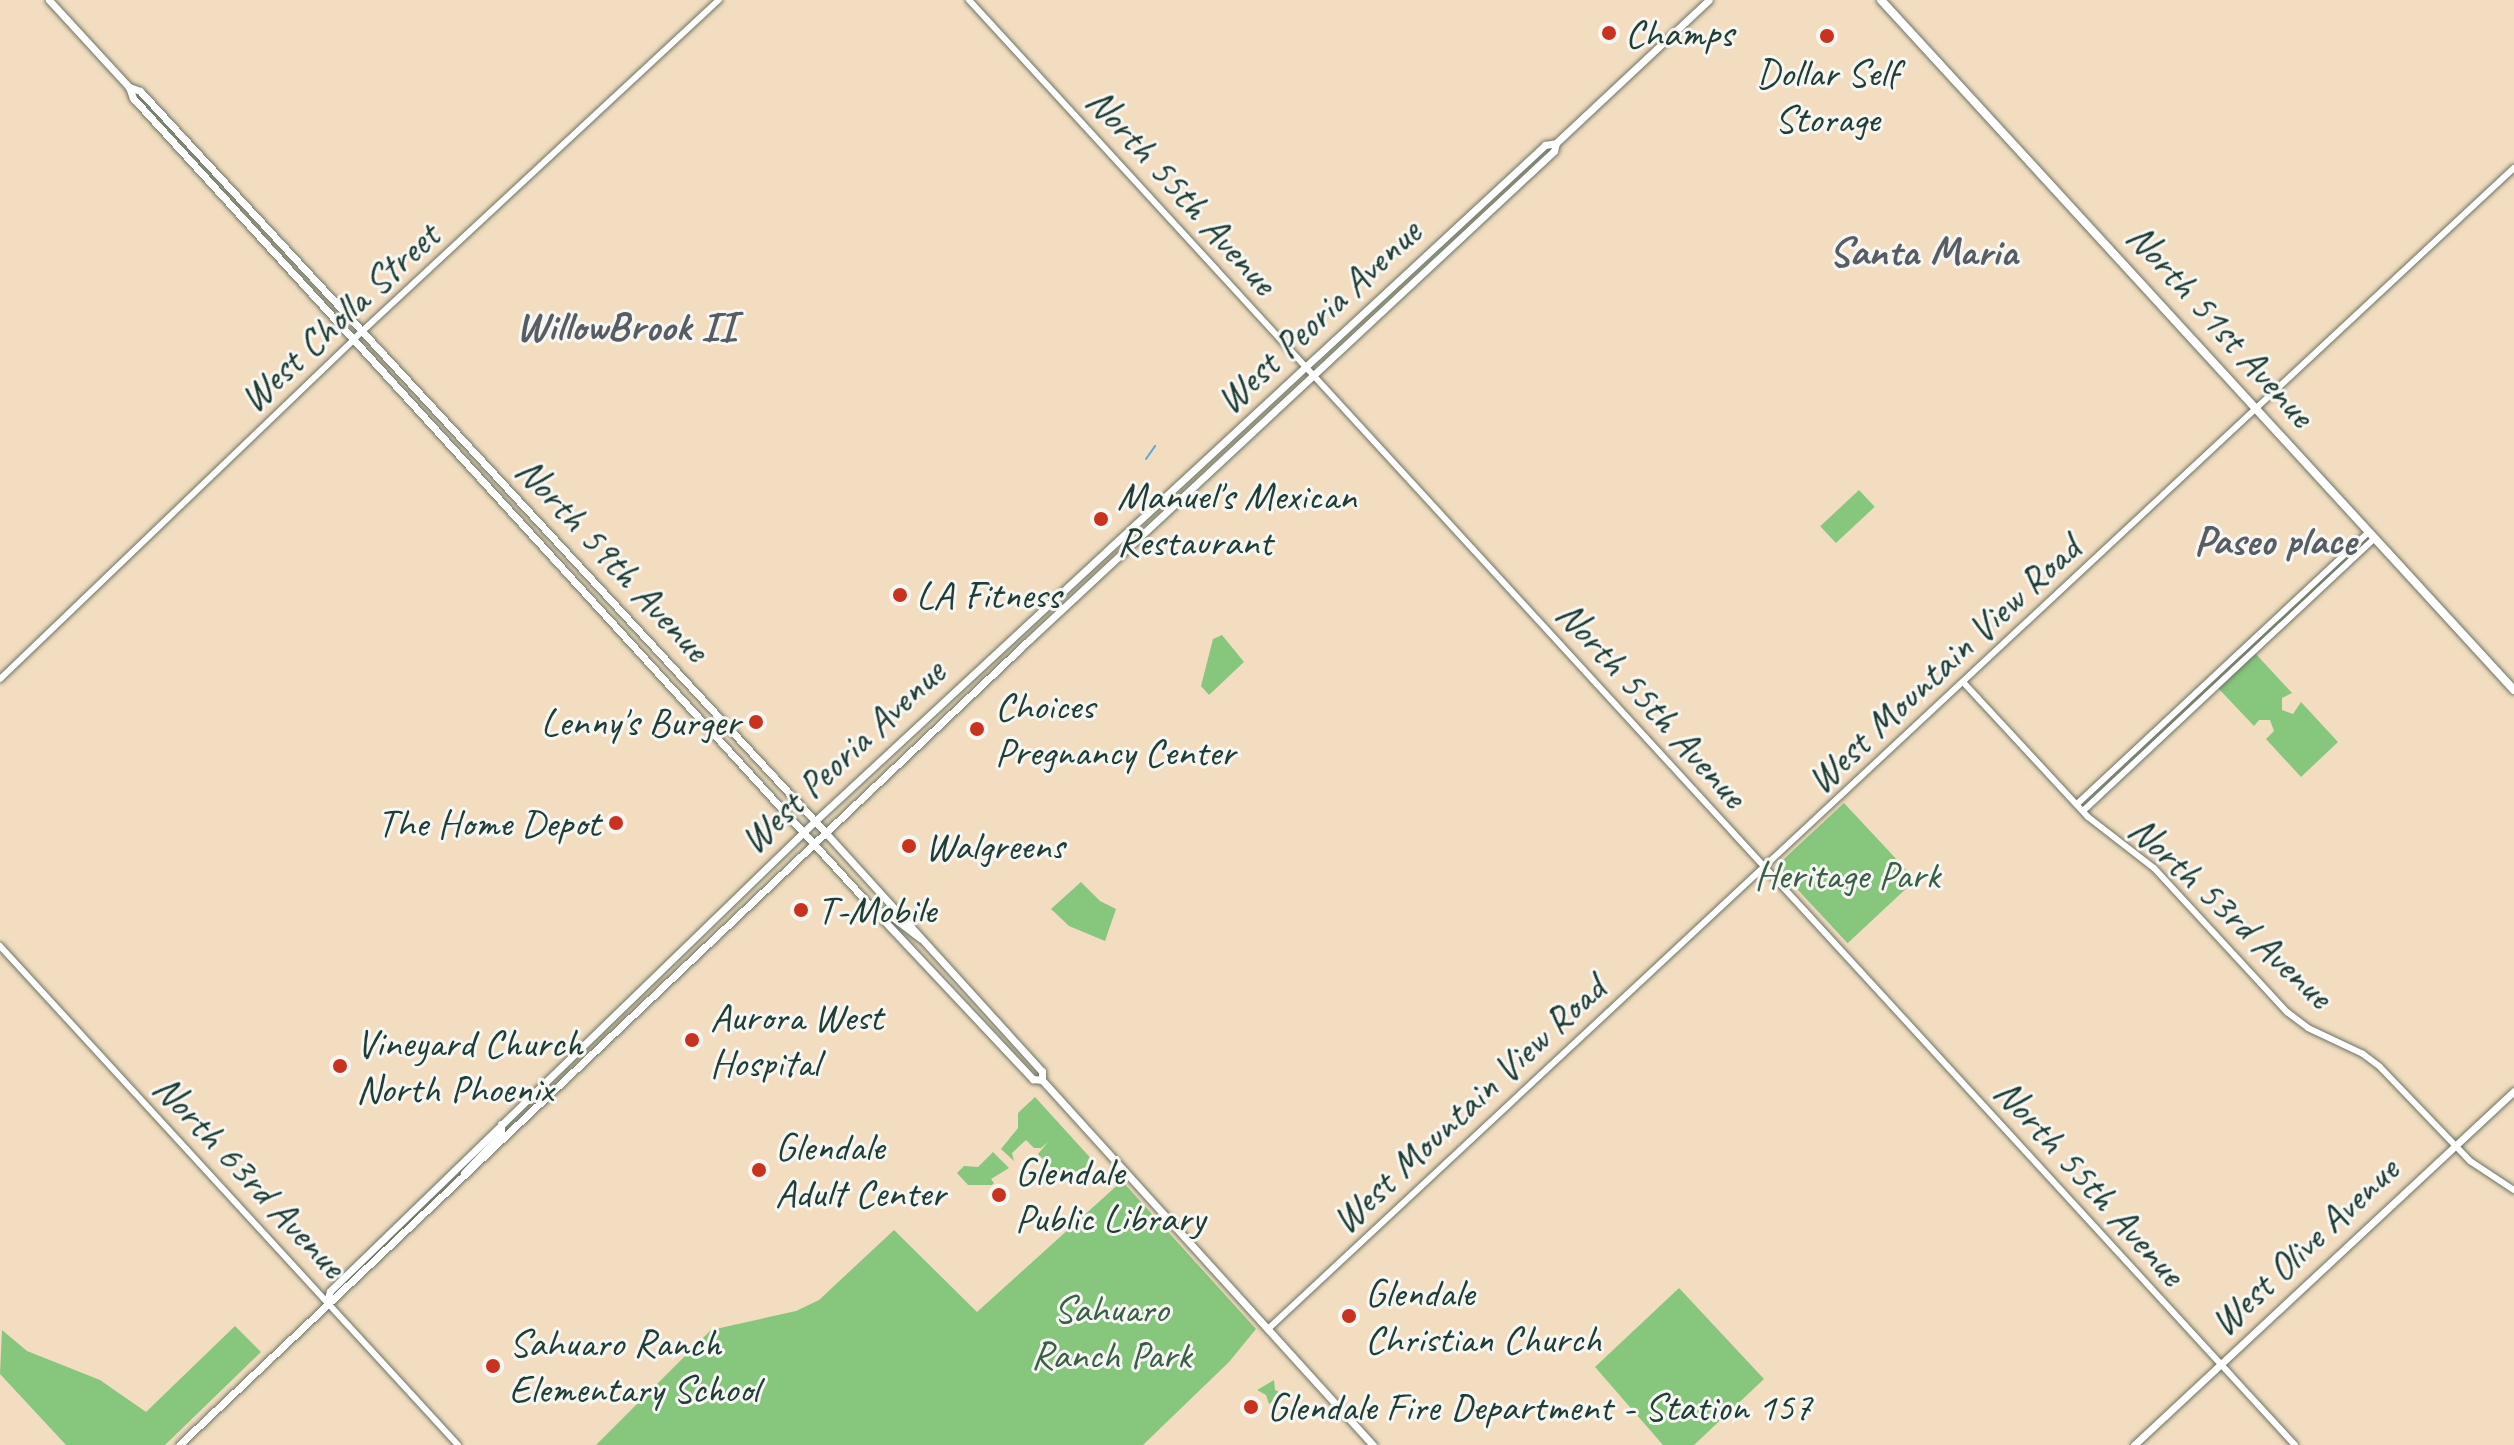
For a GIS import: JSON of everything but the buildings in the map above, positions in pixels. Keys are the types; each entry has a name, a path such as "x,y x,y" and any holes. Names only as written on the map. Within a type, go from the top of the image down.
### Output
{"main road":[{"name":"North 59th Avenue","path":"49,0 129,87 133,98 875,911 1033,1079 1042,1080 1373,1445"},
{"name":"West Peoria Avenue","path":"327,1302 330,1291 803,832 1545,145 1556,143 1709,0"},
{"name":"North 51st Avenue","path":"1883,0 2514,690"},
{"name":"North 59th Avenue","path":"129,87 140,91 815,821 1042,1071 1042,1080"},
{"name":"West Peoria Avenue","path":"179,1445 327,1302 338,1298 726,925 1554,151 1556,143"},
{"path":"875,911 886,912 910,935 922,939"},
{"path":"717,915 726,925"},
{"name":"West Olive Avenue","path":"2134,1445 2514,1091"},
{"path":"459,1181 468,1165 501,1134 501,1124"}],"street":[{"name":"West Cholla Street","path":"0,679 355,338 719,0"},
{"name":"North 55th Avenue","path":"969,0 2295,1445"},
{"name":"West Mountain View Road","path":"1268,1329 2514,168"},
{"path":"2077,804 2372,535"},
{"path":"2083,811 2372,535"},
{"name":"North 53rd Avenue","path":"1963,682 2083,811 2154,868 2287,1012 2308,1028 2363,1054 2380,1067 2481,1170 2514,1190"},
{"name":"North 63rd Avenue","path":"0,946 458,1445"}],"green space":[{"path":"1859,490 1875,507 1836,543 1820,526"},
{"path":"1222,635 1244,662 1209,695 1201,686 1213,639"},
{"path":"2255,653 2292,693 2282,698 2282,710 2293,714 2301,702 2338,742 2301,777 2266,739 2274,731 2270,720 2259,720 2254,726 2218,688"},
{"name":"Heritage Park","path":"1844,803 1916,880 1848,943 1776,866"},
{"path":"1081,882 1100,901 1116,909 1105,941 1069,926 1051,909"},
{"path":"1035,1097 1096,1164 1087,1173 1084,1170 1065,1173 1053,1169 1038,1154 1048,1142 1041,1148 1034,1148 1026,1140 1012,1153 1014,1161 1001,1149 1018,1128 1018,1113"},
{"path":"993,1152 1009,1168 991,1179 992,1185 968,1185 957,1173 964,1166 978,1167"},
{"name":"Sahuaro Ranch Park","path":"1122,1181 1256,1329 1229,1362 1143,1445 596,1445 711,1330 796,1311 819,1300 894,1230 977,1312"},
{"path":"1679,1288 1764,1379 1694,1445 1663,1445 1595,1367"},
{"path":"235,1326 261,1352 165,1445 66,1445 0,1374 2,1330 27,1351 100,1380 146,1412"},
{"path":"1274,1380 1275,1390 1284,1394 1269,1404 1266,1395 1257,1390"}],"waterway":[{"path":"1146,459 1155,446"}],"place":[{"name":"Champs","path":"1609,33"},
{"name":"Dollar Self Storage","path":"1827,36"},
{"name":"Manuel's Mexican Restaurant","path":"1101,519"},
{"name":"LA Fitness","path":"900,595"},
{"name":"Lenny's Burger","path":"756,722"},
{"name":"Choices Pregnancy Center","path":"977,729"},
{"name":"The Home Depot","path":"616,823"},
{"name":"Walgreens","path":"909,846"},
{"name":"T-Mobile","path":"801,910"},
{"name":"Aurora West Hospital","path":"692,1040"},
{"name":"Vineyard Church North Phoenix","path":"340,1066"},
{"name":"Glendale Adult Center","path":"759,1170"},
{"name":"Glendale Public Library","path":"999,1195"},
{"name":"Glendale Christian Church","path":"1349,1316"},
{"name":"Sahuaro Ranch Elementary School","path":"493,1366"},
{"name":"Glendale Fire Department - Station 157","path":"1251,1407"}],"district":[{"name":"Santa Maria","path":"1923,252"},
{"name":"WillowBrook II","path":"626,327"},
{"name":"Paseo place","path":"2275,541"}]}
